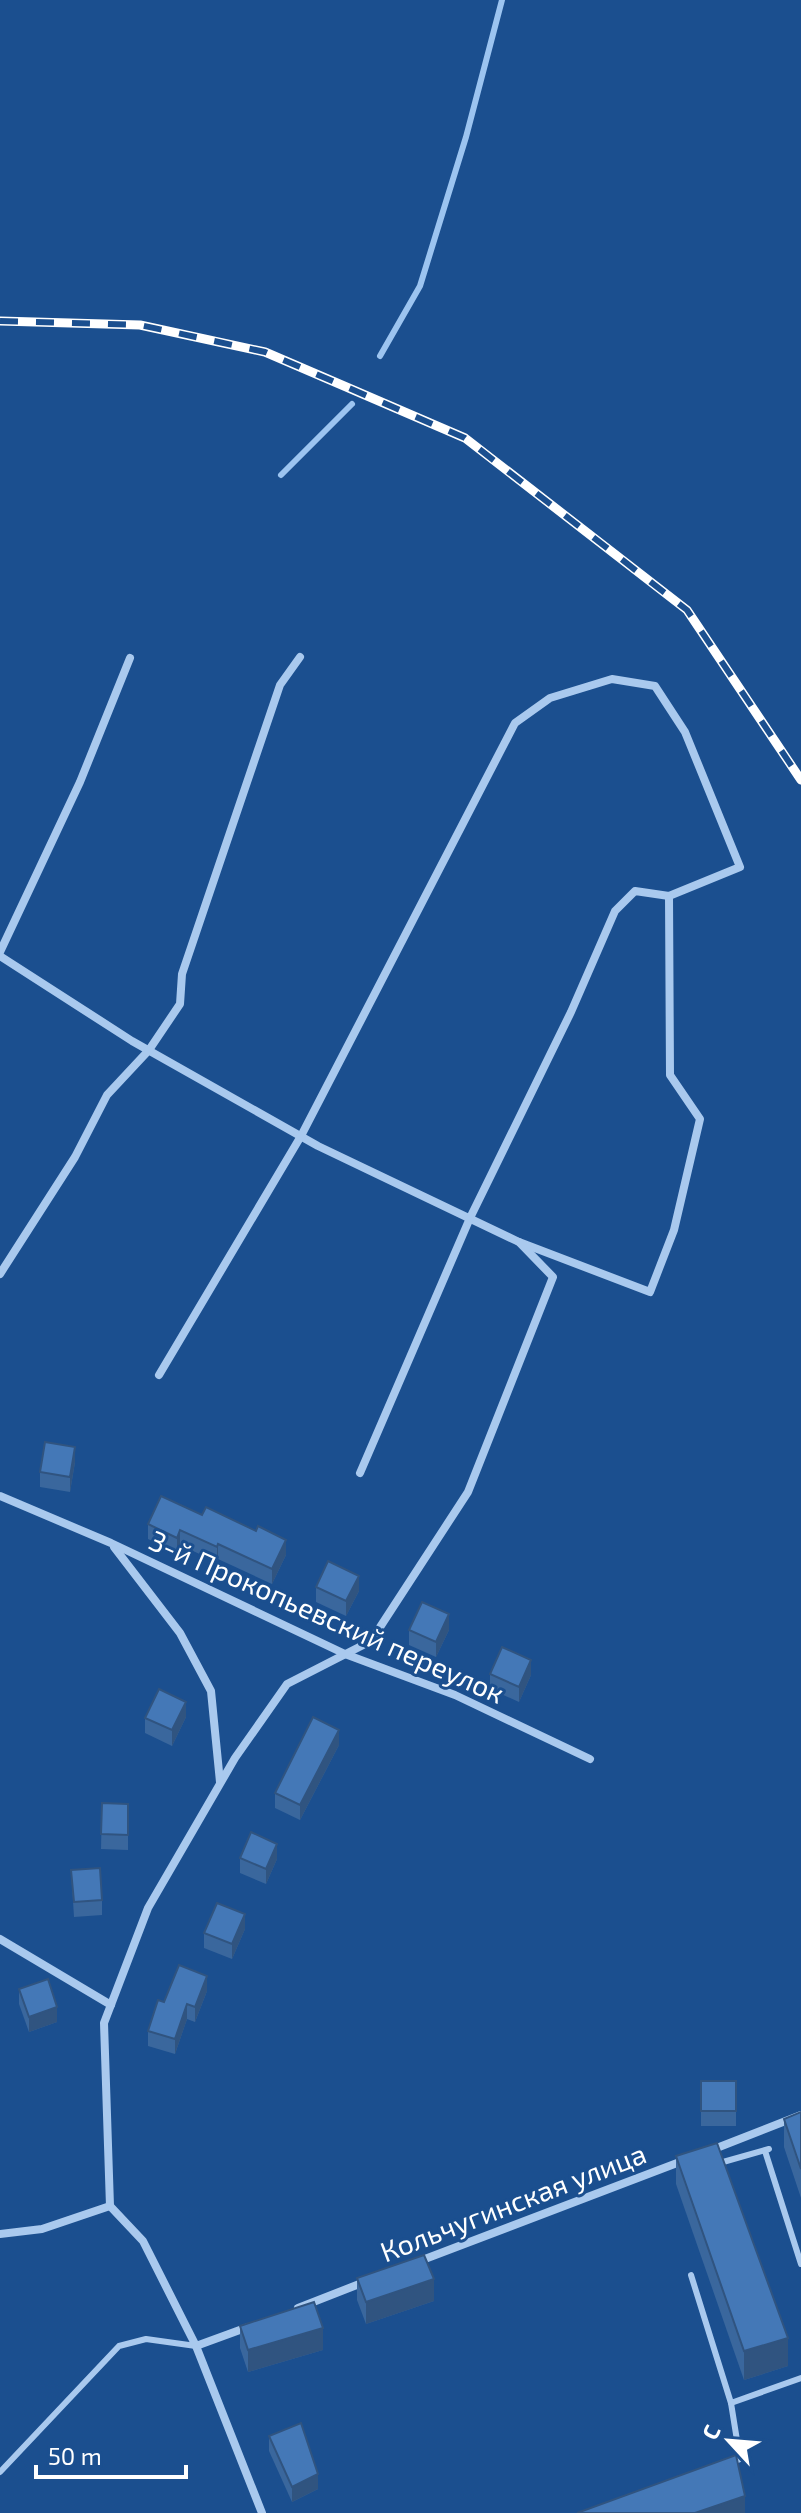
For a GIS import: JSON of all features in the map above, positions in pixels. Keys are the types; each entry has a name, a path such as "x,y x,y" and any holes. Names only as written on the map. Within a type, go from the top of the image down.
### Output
{"street":[{"path":"0,1274 75,1157 107,1095 149,1050 180,1004 182,974 280,685 300,657"},
{"path":"130,658 80,782 0,954 149,1050 301,1136 519,1242 650,1292 674,1230 700,1119 670,1075 669,896"},
{"path":"159,1375 301,1136 515,723 550,698 612,679 655,686 685,732 740,867 669,896 635,891 615,911 571,1012 470,1218 360,1473"},
{"path":"262,2513 196,2346 143,2241 110,2206 104,2023 148,1908 220,1784 287,1684 371,1641 468,1492 553,1277 519,1242"},
{"name":"3-й Прокопьевский переулок","path":"0,1496 111,1543 345,1654 455,1695 590,1759"},
{"path":"111,1543 180,1633 211,1691 220,1784"},
{"path":"0,1939 111,2005"},
{"name":"Кольчугинская улица","path":"405,2267 695,2163 801,2115"},
{"path":"0,2234 42,2229 110,2206"},
{"name":"Кольчугинская улица","path":"285,2312 375,2278"},
{"path":"196,2346 256,2324"}],"lane":[{"path":"695,2163 767,2150 801,2264"},
{"path":"691,2275 731,2403 740,2459 726,2465"},
{"path":"0,2472 119,2346 146,2339 196,2346"},
{"path":"731,2403 801,2378"}],"building":[{"path":"45,1442 75,1447 70,1477 40,1472"},
{"path":"161,1496 202,1515 206,1507 256,1531 258,1526 286,1540 272,1569 180,1530 177,1538 148,1524"},
{"path":"328,1561 359,1576 346,1601 316,1587"},
{"path":"422,1602 449,1614 436,1642 409,1630"},
{"path":"502,1647 531,1660 519,1687 490,1674"},
{"path":"159,1689 186,1702 172,1730 145,1718"},
{"path":"313,1717 339,1730 300,1805 275,1793"},
{"path":"102,1803 128,1804 128,1835 101,1834"},
{"path":"251,1832 277,1844 266,1869 240,1858"},
{"path":"100,1868 102,1900 74,1902 71,1870"},
{"path":"217,1903 245,1914 232,1944 204,1933"},
{"path":"179,1965 207,1976 195,2007 187,2004 175,2039 148,2031 158,2000 164,2002"},
{"path":"48,1979 57,2007 29,2017 19,1989"},
{"path":"701,2081 736,2081 736,2111 701,2111"},
{"path":"801,2112 801,2169 784,2119"},
{"path":"717,2143 788,2338 744,2351 676,2156"},
{"path":"424,2255 434,2279 366,2302 357,2278"},
{"path":"314,2302 323,2328 248,2350 240,2326"},
{"path":"301,2423 318,2474 292,2487 269,2436"},
{"path":"736,2455 745,2496 695,2513 577,2513"}],"waterway":[{"path":"380,356 420,286 466,137 502,0"},
{"path":"281,475 352,404"}],"railway":[{"path":"0,321 140,325 265,352 465,438 687,610 801,780"}]}
